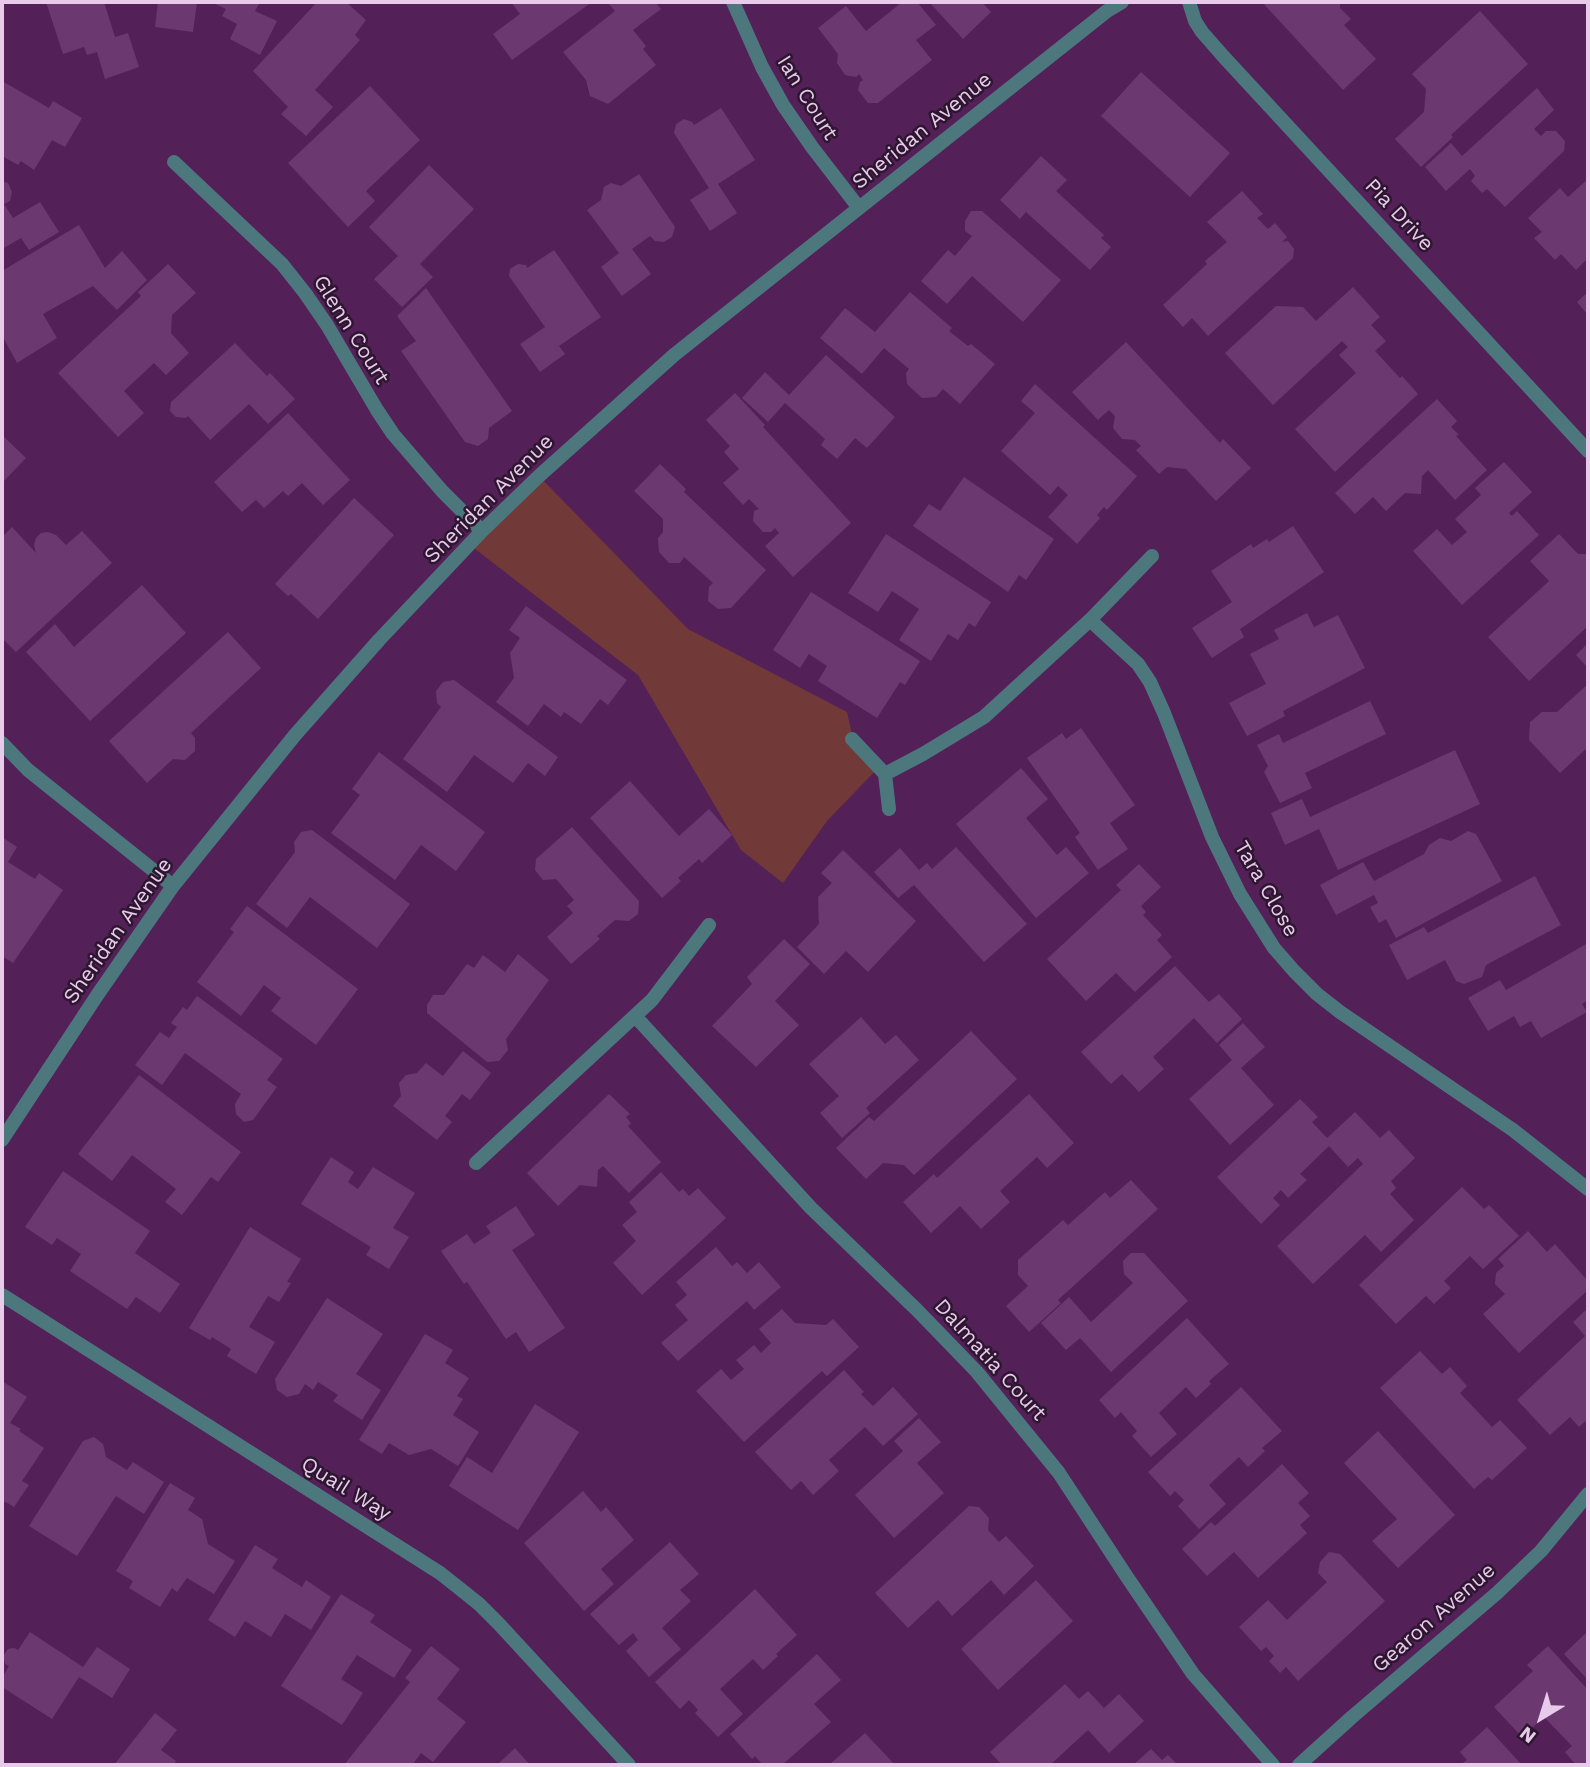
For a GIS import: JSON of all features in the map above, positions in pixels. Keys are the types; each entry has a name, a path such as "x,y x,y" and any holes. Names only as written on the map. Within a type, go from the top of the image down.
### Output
{"street":[{"name":"Ian Court","path":"733,2 762,67 783,105 859,208"},
{"name":"Sheridan Avenue","path":"2,1140 97,994 173,887 295,735 379,640 482,531 674,355 1107,11 1122,2"},
{"name":"Pia Drive","path":"1189,2 1195,21 1223,56 1588,451"},
{"name":"Glenn Court","path":"174,162 282,264 327,325 393,434 442,491 482,531"},
{"path":"886,774 984,717 1090,620 1152,556"},
{"name":"Tara Close","path":"1090,620 1138,664 1150,682 1212,837 1234,883 1258,926 1294,971 1340,1013 1513,1130 1588,1189"},
{"path":"852,739 886,774 889,808"},
{"path":"2,743 28,770 173,887"},
{"path":"476,1163 652,1000 709,925"},
{"name":"Dalmatia Court","path":"635,1016 811,1208 977,1372 1059,1473 1193,1674 1273,1765"},
{"name":"Quail Way","path":"2,1295 449,1580 499,1624 629,1765"},
{"name":"Gearon Avenue","path":"1299,1765 1497,1593 1541,1551 1588,1494"}],"shaded area":[{"path":"539,476 688,629 847,712 853,739 879,767 827,821 783,883 741,850 638,675 470,545"}],"building":[{"path":"46,2 104,2 115,37 128,33 139,67 105,79 97,52 87,55 84,47 63,54"},
{"path":"158,2 197,2 193,32 155,27"},
{"path":"211,2 260,2 255,11 277,21 260,55 230,39 237,24 222,16 226,9"},
{"path":"317,2 346,2 366,20 355,35 360,40 315,90 333,107 306,136 281,114 288,107 253,71"},
{"path":"511,2 592,2 512,60 493,34 520,14"},
{"path":"607,2 655,2 661,9 633,30 656,65 608,104 590,96 586,80 563,52 615,11"},
{"path":"902,2 917,2 936,25 916,40 932,60 878,103 868,103 858,90 863,80 859,74 856,77 845,75 837,63 838,54 818,28 846,6 866,31"},
{"path":"982,2 991,12 963,39 931,4"},
{"path":"1262,2 1340,2 1340,8 1351,19 1344,25 1376,59 1343,90"},
{"path":"1480,11 1528,64 1451,135 1453,137 1421,167 1395,139 1424,112 1426,89 1412,74"},
{"path":"1141,72 1230,153 1190,197 1101,116"},
{"path":"2,81 49,108 53,101 82,118 65,147 52,140 34,170 21,161 18,165 2,156"},
{"path":"370,86 420,140 366,191 375,201 348,227 288,163"},
{"path":"1537,88 1554,110 1534,129 1541,136 1546,131 1556,131 1565,141 1564,151 1505,207 1487,189 1482,193 1471,181 1475,176 1470,169 1446,191 1425,167 1451,143 1462,156"},
{"path":"721,108 755,160 718,184 737,213 710,231 690,200 709,188 674,133 676,124 684,119 694,125"},
{"path":"1041,156 1067,180 1056,191 1104,235 1101,238 1111,247 1090,270 1026,212 1020,219 1000,200"},
{"path":"429,165 474,209 420,264 433,277 402,307 374,279 398,256 369,227"},
{"path":"639,174 675,227 672,237 664,242 655,241 650,236 632,249 651,274 622,296 601,267 619,253 587,210 601,200 604,187 611,183 621,186"},
{"path":"1588,179 1588,258 1576,270 1561,254 1555,260 1534,238 1542,232 1528,218 1560,188 1568,197"},
{"path":"2,181 8,183 12,192 10,201 4,204 13,218 40,202 59,232 29,250 21,238 2,249"},
{"path":"1242,191 1263,214 1257,218 1268,229 1275,223 1287,237 1282,242 1288,241 1294,249 1293,258 1208,336 1192,318 1183,327 1163,305 1227,242 1207,222"},
{"path":"971,211 982,211 1061,280 1023,322 972,276 947,304 921,281 948,250 955,256 972,236 965,231 965,221"},
{"path":"79,225 105,268 122,251 147,280 117,310 93,286 43,314 57,338 17,363 2,335 2,271"},
{"path":"554,250 601,317 559,346 565,354 540,372 520,344 545,327 509,276 510,269 518,264 526,265 527,268"},
{"path":"168,264 196,293 172,315 171,333 189,353 166,375 154,363 124,391 144,413 118,437 58,373 141,296 138,292"},
{"path":"1353,287 1380,317 1371,325 1386,341 1375,351 1418,394 1335,472 1295,429 1356,373 1339,355 1348,347 1342,341 1273,405 1225,353 1276,306 1303,307 1316,321"},
{"path":"426,288 512,411 489,428 488,439 478,446 465,442 401,351 416,341 397,316"},
{"path":"910,292 952,328 949,331 968,346 971,344 995,364 960,404 943,389 936,397 922,398 907,384 906,373 909,369 884,348 862,374 820,338 845,308 875,332"},
{"path":"1588,292 1588,315 1577,302"},
{"path":"1126,342 1220,443 1223,439 1251,468 1216,501 1186,469 1167,467 1159,474 1136,450 1141,446 1135,440 1122,439 1113,428 1115,416 1109,410 1098,420 1072,392"},
{"path":"235,343 267,376 270,373 295,399 268,424 249,404 210,440 188,416 176,417 170,411 171,402"},
{"path":"826,355 895,417 867,448 855,438 837,459 821,445 825,439 785,403 768,422 742,398 765,372 789,395"},
{"path":"1035,384 1137,476 1107,510 1104,507 1097,515 1100,518 1077,544 1048,517 1068,495 1058,486 1050,495 1001,451 1035,413 1021,401"},
{"path":"735,393 851,523 793,577 765,546 779,533 775,528 771,532 763,532 753,521 754,511 759,509 749,499 743,505 723,483 739,469 724,452 730,446 706,420"},
{"path":"1437,399 1457,421 1451,427 1459,435 1456,436 1487,470 1455,500 1428,470 1422,476 1421,494 1405,493 1386,511 1373,497 1355,514 1335,493"},
{"path":"288,413 350,480 323,505 302,483 288,496 283,491 264,508 256,500 242,512 214,482"},
{"path":"2,435 26,458 2,483"},
{"path":"1504,462 1532,492 1509,513 1512,516 1517,511 1539,535 1462,605 1413,551 1437,529 1452,545 1467,532 1455,519 1481,495 1475,488"},
{"path":"660,464 686,489 684,492 766,570 731,608 718,609 708,601 709,587 713,583 684,557 680,563 669,563 659,552 658,538 663,532 663,519 634,491"},
{"path":"964,477 1054,539 1026,580 1019,575 1008,592 913,526 929,504 940,511"},
{"path":"354,498 394,535 318,619 291,594 288,596 275,584"},
{"path":"1293,526 1324,572 1240,629 1244,637 1212,658 1192,628 1232,602 1211,571 1251,544 1253,548 1267,539 1269,542"},
{"path":"12,527 36,553 34,545 41,533 56,535 66,545 82,531 112,563 16,652 2,638 2,537"},
{"path":"886,534 991,602 975,627 969,623 958,640 948,634 931,661 899,640 919,609 892,591 878,612 848,593"},
{"path":"1559,534 1578,554 1588,554 1588,626 1529,681 1488,637 1549,581 1530,561"},
{"path":"142,585 186,633 90,721 26,652 55,624 74,647"},
{"path":"811,592 920,661 905,685 900,682 877,718 818,681 827,666 809,654 800,668 773,650"},
{"path":"526,606 627,680 608,705 600,699 581,724 564,712 561,717 544,704 528,726 496,702 514,678 510,653 520,638 509,630"},
{"path":"1307,613 1314,627 1338,615 1365,668 1283,711 1285,716 1247,736 1229,703 1266,684 1250,654 1279,639 1274,630"},
{"path":"228,632 261,668 191,733 195,738 195,751 185,760 173,759 147,783 109,741"},
{"path":"1588,643 1588,668 1576,655"},
{"path":"454,680 558,757 545,776 528,763 513,783 474,755 447,792 403,759 441,707 437,703 436,691 443,682"},
{"path":"1588,684 1588,747 1560,773 1529,740 1530,722 1542,712 1557,712"},
{"path":"1370,701 1386,734 1305,773 1312,788 1280,803 1264,772 1268,766 1257,745 1279,734 1283,743"},
{"path":"1081,728 1135,805 1110,823 1128,849 1098,870 1075,837 1080,833 1027,758 1062,733 1066,739"},
{"path":"1455,750 1480,804 1338,870 1319,829 1285,845 1271,813 1302,799 1310,817"},
{"path":"379,752 485,832 456,871 421,845 395,880 331,833 360,795 352,789"},
{"path":"1021,768 1048,799 1026,818 1057,855 1066,847 1089,873 1036,918 956,824"},
{"path":"630,781 679,836 709,809 732,835 702,863 699,859 678,878 681,881 662,898 590,818"},
{"path":"572,827 639,901 638,914 629,921 615,920 597,936 600,939 571,964 547,937 573,913 567,906 574,900 556,879 543,880 535,870 536,859"},
{"path":"312,830 410,904 377,948 310,897 287,928 256,904 295,852 294,842 301,832"},
{"path":"1468,831 1476,834 1502,881 1396,938 1386,919 1379,923 1370,907 1378,903 1374,895 1336,915 1320,885 1363,862 1374,881 1424,854 1429,845 1440,838 1451,841"},
{"path":"2,837 17,847 8,862 35,879 39,873 63,890 13,963 2,956"},
{"path":"956,847 1027,924 984,962 914,885 898,898 874,872 900,848 919,870 927,863 932,869"},
{"path":"843,850 916,921 868,972 846,951 824,974 797,947 819,924 818,897 832,883 821,873"},
{"path":"1139,864 1161,887 1141,906 1146,912 1143,915 1162,935 1157,940 1172,957 1135,992 1116,973 1086,1001 1047,959 1121,890 1116,885"},
{"path":"1535,876 1561,925 1486,965 1482,977 1464,984 1456,981 1445,960 1407,980 1389,945 1424,927 1428,933"},
{"path":"247,906 358,989 316,1045 271,1011 281,998 264,985 241,1016 197,982 234,932 230,929"},
{"path":"784,939 810,964 775,1001 799,1025 756,1067 712,1026 752,984 747,977"},
{"path":"1588,943 1588,1000 1582,1004 1587,1012 1541,1038 1531,1021 1520,1027 1514,1016 1488,1031 1468,998 1500,980 1506,990"},
{"path":"518,954 549,980 506,1039 508,1050 499,1061 487,1062 427,1013 427,1005 433,995 444,995 467,964 474,968 483,955 505,972"},
{"path":"1175,966 1209,1002 1219,994 1242,1019 1217,1043 1194,1018 1153,1057 1164,1069 1139,1092 1122,1074 1111,1084 1081,1052"},
{"path":"197,996 283,1059 267,1080 277,1087 253,1120 244,1122 236,1114 235,1104 241,1094 185,1053 162,1085 135,1065 160,1032 169,1038 177,1027 171,1023 183,1007 187,1010"},
{"path":"861,1017 885,1044 896,1035 919,1060 866,1108 870,1113 842,1138 820,1113 839,1096 809,1064"},
{"path":"1243,1023 1265,1047 1241,1068 1274,1105 1230,1145 1189,1099 1232,1060 1219,1045"},
{"path":"971,1031 1017,1079 914,1175 904,1165 883,1163 866,1179 836,1148 869,1117 874,1121"},
{"path":"463,1051 491,1073 470,1100 462,1094 445,1116 452,1122 437,1140 393,1106 401,1096 399,1083 406,1075 417,1073 426,1063 443,1076"},
{"path":"139,1075 241,1152 218,1182 211,1177 182,1215 165,1202 176,1189 132,1155 112,1181 78,1154"},
{"path":"609,1094 630,1114 626,1117 631,1123 628,1126 661,1162 629,1193 603,1166 598,1170 597,1187 580,1185 558,1206 527,1173"},
{"path":"1029,1094 1074,1143 1047,1168 1037,1157 1000,1191 1010,1202 981,1229 960,1206 931,1233 903,1202 934,1174 937,1178"},
{"path":"1300,1099 1318,1117 1312,1122 1327,1138 1355,1112 1380,1138 1389,1130 1415,1158 1391,1181 1396,1188 1390,1194 1414,1220 1381,1252 1365,1235 1313,1284 1277,1246 1363,1164 1358,1158 1348,1167 1329,1146 1300,1174 1307,1180 1288,1198 1281,1190 1273,1198 1280,1205 1261,1224 1217,1177"},
{"path":"331,1157 354,1172 348,1182 358,1189 373,1167 415,1193 393,1228 409,1237 389,1269 366,1255 371,1247 301,1204"},
{"path":"63,1171 150,1231 135,1253 180,1284 160,1313 136,1297 127,1309 70,1271 81,1254 57,1238 52,1245 25,1227"},
{"path":"661,1172 679,1192 683,1189 689,1196 698,1188 726,1218 642,1295 613,1263 636,1241 622,1225 637,1212 629,1202"},
{"path":"1131,1180 1158,1209 1058,1300 1061,1303 1029,1332 1006,1306 1028,1286 1018,1275 1018,1260 1063,1220 1068,1225 1105,1192 1110,1198"},
{"path":"1462,1187 1484,1209 1489,1205 1519,1236 1483,1269 1470,1256 1444,1281 1451,1288 1434,1304 1426,1296 1396,1324 1359,1285"},
{"path":"516,1206 535,1235 512,1250 565,1328 529,1352 516,1332 506,1339 467,1282 464,1284 441,1251 467,1234 474,1244 491,1233 486,1226"},
{"path":"250,1227 301,1259 279,1302 268,1296 249,1327 275,1342 256,1374 227,1356 231,1349 212,1337 210,1340 189,1328"},
{"path":"1528,1231 1547,1252 1555,1244 1588,1281 1588,1290 1519,1353 1483,1314 1505,1294 1495,1284 1496,1273 1504,1266 1498,1259"},
{"path":"716,1247 732,1266 737,1262 747,1273 759,1262 781,1287 754,1310 747,1301 678,1361 661,1343 688,1320 675,1305 687,1295 676,1282"},
{"path":"1131,1253 1144,1253 1188,1301 1111,1372 1080,1338 1066,1350 1041,1323 1069,1297 1091,1322 1133,1283 1124,1274 1123,1261"},
{"path":"327,1298 383,1334 356,1374 381,1390 362,1420 333,1401 338,1395 318,1382 313,1390 305,1384 299,1394 287,1397 277,1390 275,1379"},
{"path":"1588,1308 1588,1419 1579,1427 1570,1417 1550,1435 1517,1400 1585,1336 1573,1322"},
{"path":"782,1309 795,1323 826,1325 833,1319 859,1347 827,1376 822,1371 744,1442 696,1391 721,1369 731,1380 744,1369 736,1360 754,1345 761,1353 771,1343 759,1329"},
{"path":"1187,1318 1229,1364 1209,1381 1211,1384 1196,1398 1186,1387 1159,1413 1177,1434 1151,1457 1132,1436 1137,1431 1121,1412 1115,1418 1099,1400"},
{"path":"425,1334 453,1350 445,1363 469,1378 457,1396 463,1399 453,1415 479,1432 458,1466 431,1449 409,1455 389,1443 382,1454 359,1440"},
{"path":"1420,1351 1442,1374 1450,1367 1467,1386 1460,1393 1492,1427 1500,1420 1527,1448 1492,1480 1488,1477 1474,1489 1380,1388"},
{"path":"844,1370 873,1406 893,1387 918,1414 883,1446 865,1427 829,1460 839,1471 813,1495 801,1481 791,1490 755,1452"},
{"path":"2,1381 27,1397 10,1423 44,1448 22,1481 29,1485 14,1507 6,1502 2,1503"},
{"path":"1241,1387 1282,1431 1262,1448 1265,1451 1248,1467 1239,1457 1209,1485 1226,1504 1199,1529 1178,1506 1184,1500 1175,1491 1170,1496 1148,1472"},
{"path":"535,1404 579,1432 518,1530 449,1486 467,1457 492,1473"},
{"path":"919,1418 941,1442 917,1463 944,1493 894,1538 855,1495 903,1451 894,1441"},
{"path":"1378,1431 1455,1515 1398,1568 1372,1541 1397,1519 1344,1463"},
{"path":"94,1437 103,1444 106,1457 127,1470 133,1462 164,1482 144,1514 116,1496 77,1556 29,1526 83,1441"},
{"path":"1282,1464 1309,1493 1298,1503 1310,1516 1300,1525 1307,1533 1258,1578 1234,1552 1207,1576 1182,1549 1211,1522 1215,1526"},
{"path":"170,1483 195,1498 188,1510 202,1519 208,1544 235,1561 214,1594 187,1578 177,1592 172,1588 160,1607 129,1588 133,1581 116,1571"},
{"path":"583,1491 601,1512 606,1507 634,1540 601,1569 614,1584 584,1611 524,1543"},
{"path":"969,1506 979,1507 989,1518 988,1530 999,1542 1006,1536 1034,1566 1004,1595 991,1580 952,1616 938,1600 908,1628 875,1593"},
{"path":"670,1542 699,1574 680,1590 691,1601 662,1628 681,1649 649,1677 626,1651 638,1640 633,1633 619,1645 590,1614"},
{"path":"255,1545 278,1559 272,1568 302,1587 306,1580 331,1597 311,1630 285,1614 271,1637 245,1621 235,1637 208,1620"},
{"path":"1329,1552 1340,1554 1385,1601 1298,1681 1286,1667 1280,1673 1269,1661 1274,1656 1266,1647 1261,1651 1239,1627 1268,1600 1287,1620 1327,1582 1318,1573 1320,1562"},
{"path":"1036,1580 1073,1621 998,1690 961,1649"},
{"path":"755,1589 797,1635 763,1670 753,1659 720,1689 743,1714 718,1737 695,1713 698,1710 689,1700 680,1709 655,1682"},
{"path":"341,1594 375,1615 370,1622 412,1650 394,1678 357,1655 341,1679 363,1693 342,1725 281,1686"},
{"path":"1588,1631 1588,1680 1564,1654"},
{"path":"30,1632 83,1667 97,1647 130,1669 112,1698 79,1677 52,1719 2,1687 2,1678 9,1666 5,1664 3,1656 8,1649 18,1650"},
{"path":"431,1646 460,1669 437,1699 466,1722 433,1762 421,1753 412,1765 344,1765 410,1682 405,1678"},
{"path":"1548,1646 1588,1690 1588,1765 1576,1765 1565,1752 1572,1746 1544,1717 1522,1737 1494,1707 1533,1671 1527,1665"},
{"path":"817,1654 841,1680 814,1704 831,1722 782,1765 763,1765 755,1756 752,1759 730,1734"},
{"path":"1065,1684 1079,1699 1088,1691 1104,1708 1119,1694 1144,1721 1109,1753 1088,1730 1050,1765 1002,1765 990,1752"},
{"path":"155,1713 177,1730 161,1750 176,1761 173,1765 114,1765"},
{"path":"1487,1727 1522,1765 1460,1765 1467,1760 1460,1752"},
{"path":"865,1733 895,1765 829,1765"},
{"path":"515,1748 530,1765 497,1765"},
{"path":"1151,1749 1162,1760 1168,1755 1178,1765 1133,1765"}]}
